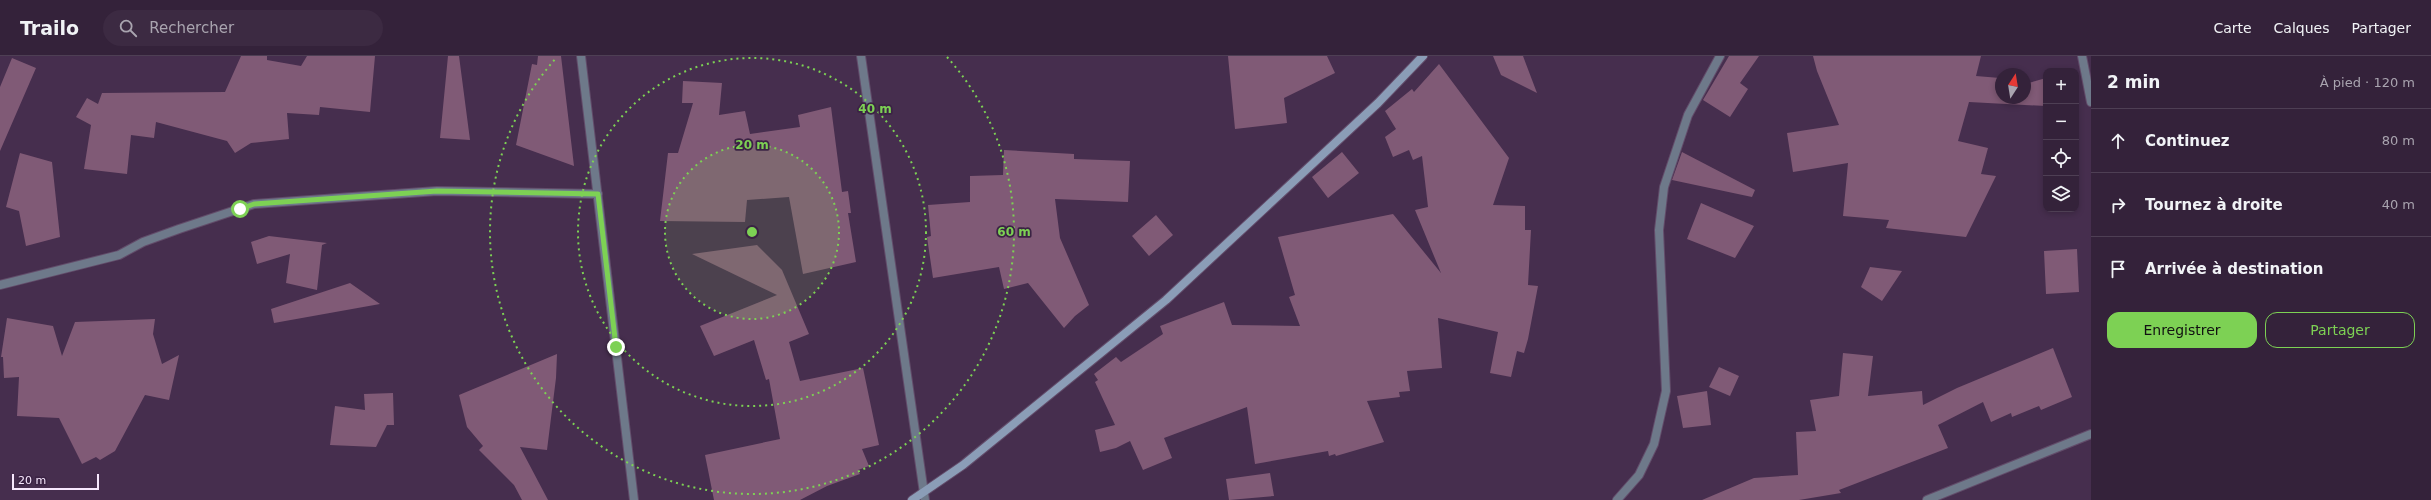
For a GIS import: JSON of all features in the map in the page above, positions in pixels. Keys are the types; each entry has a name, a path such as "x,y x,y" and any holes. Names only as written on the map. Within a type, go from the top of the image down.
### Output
{"main road":[{"path":"912,500 924,497 1166,300 1378,103 1423,56"}],"street":[{"path":"581,56 634,500"},
{"path":"861,56 924,497"},
{"path":"1617,500 1640,475 1654,444 1666,392 1659,230 1664,187 1688,115 1720,56"},
{"path":"2082,56 2091,102"},
{"path":"0,285 119,255 143,242 254,204 437,191 598,194"},
{"path":"1927,500 2091,434"}],"building":[{"path":"241,56 267,56 267,60 301,66 307,56 375,56 370,112 320,107 319,115 287,113 289,139 251,143 235,153 227,141 156,122 154,138 131,135 127,174 84,169 91,125 76,117 87,98 98,104 102,93 225,92"},
{"path":"448,56 459,56 470,140 440,138"},
{"path":"538,56 561,56 574,166 516,145 532,64 537,65"},
{"path":"1228,56 1327,56 1335,73 1284,98 1287,123 1235,129"},
{"path":"1493,56 1523,56 1537,93 1501,75"},
{"path":"1729,56 1759,56 1740,83 1748,89 1730,117 1703,100"},
{"path":"1813,56 1981,56 1976,76 1995,78 1995,103 1969,102 1958,141 1988,148 1981,174 1996,176 1966,237 1886,228 1889,220 1843,216 1848,163 1793,172 1787,133 1839,125 1817,71"},
{"path":"12,58 36,68 0,151 0,87"},
{"path":"1439,64 1509,158 1493,205 1525,206 1525,230 1531,230 1528,285 1538,286 1524,353 1517,351 1511,377 1490,373 1498,332 1438,318 1442,368 1407,371 1410,391 1399,392 1400,397 1367,401 1384,442 1336,456 1335,454 1329,456 1328,451 1255,464 1247,407 1164,438 1172,458 1143,470 1130,441 1116,448 1100,452 1095,430 1115,425 1095,382 1098,380 1094,374 1116,357 1121,362 1163,334 1160,326 1224,302 1232,325 1300,326 1289,297 1295,295 1278,237 1393,214 1441,273 1415,210 1428,207 1422,156 1413,160 1409,150 1393,157 1385,137 1396,129 1385,111 1412,89 1414,92"},
{"path":"2043,79 2043,106 2008,104 2031,104 2031,82"},
{"path":"683,81 722,83 719,115 745,111 750,134 800,127 798,115 831,107 842,192 848,191 851,213 848,213 856,262 803,274 789,197 747,200 745,222 660,221 668,153 678,153 693,103 682,103"},
{"path":"1004,150 1074,154 1074,159 1130,161 1128,202 1055,199 1060,238 1089,305 1075,316 1064,328 1028,283 1004,289 999,267 933,278 927,237 931,236 928,205 970,202 970,176 1003,175"},
{"path":"1342,152 1359,173 1328,198 1312,177"},
{"path":"1682,152 1755,190 1752,197 1672,180"},
{"path":"20,153 52,162 60,237 26,246 19,211 6,207"},
{"path":"1701,203 1754,226 1735,258 1687,239"},
{"path":"1156,215 1173,235 1149,256 1132,236"},
{"path":"269,236 327,243 322,245 317,290 286,283 290,254 257,264 251,242"},
{"path":"757,245 782,270 809,334 789,342 800,381 863,368 879,445 862,449 869,466 858,470 860,474 827,486 800,500 714,500 705,455 780,439 769,379 766,380 754,340 714,356 700,326 777,295 692,254"},
{"path":"2077,249 2079,292 2046,294 2044,251"},
{"path":"1870,267 1902,271 1882,301 1861,287"},
{"path":"350,283 380,304 274,323 271,309"},
{"path":"7,318 53,326 62,356 75,322 155,319 153,334 162,364 179,355 169,400 145,395 115,451 100,460 96,457 82,464 59,418 17,416 19,377 4,378 3,357 1,357"},
{"path":"2053,348 2072,397 2041,410 2039,406 2012,417 2011,413 1991,422 1983,402 1938,425 1948,448 1839,490 1841,493 1799,500 1702,500 1754,478 1798,475 1796,432 1816,431 1810,400 1839,396 1843,353 1873,356 1868,396 1922,391 1923,405 1957,388"},
{"path":"557,354 556,378 547,450 520,447 548,500 522,500 514,485 479,450 483,446 467,427 459,395"},
{"path":"1719,367 1739,376 1730,396 1709,387"},
{"path":"1707,391 1711,425 1683,428 1677,396"},
{"path":"393,393 394,425 387,425 376,447 330,445 335,406 365,410 364,394"},
{"path":"1270,473 1274,496 1229,500 1226,479"}],"route":[{"path":"240,209 254,204 437,191 598,194 616,347"}]}
